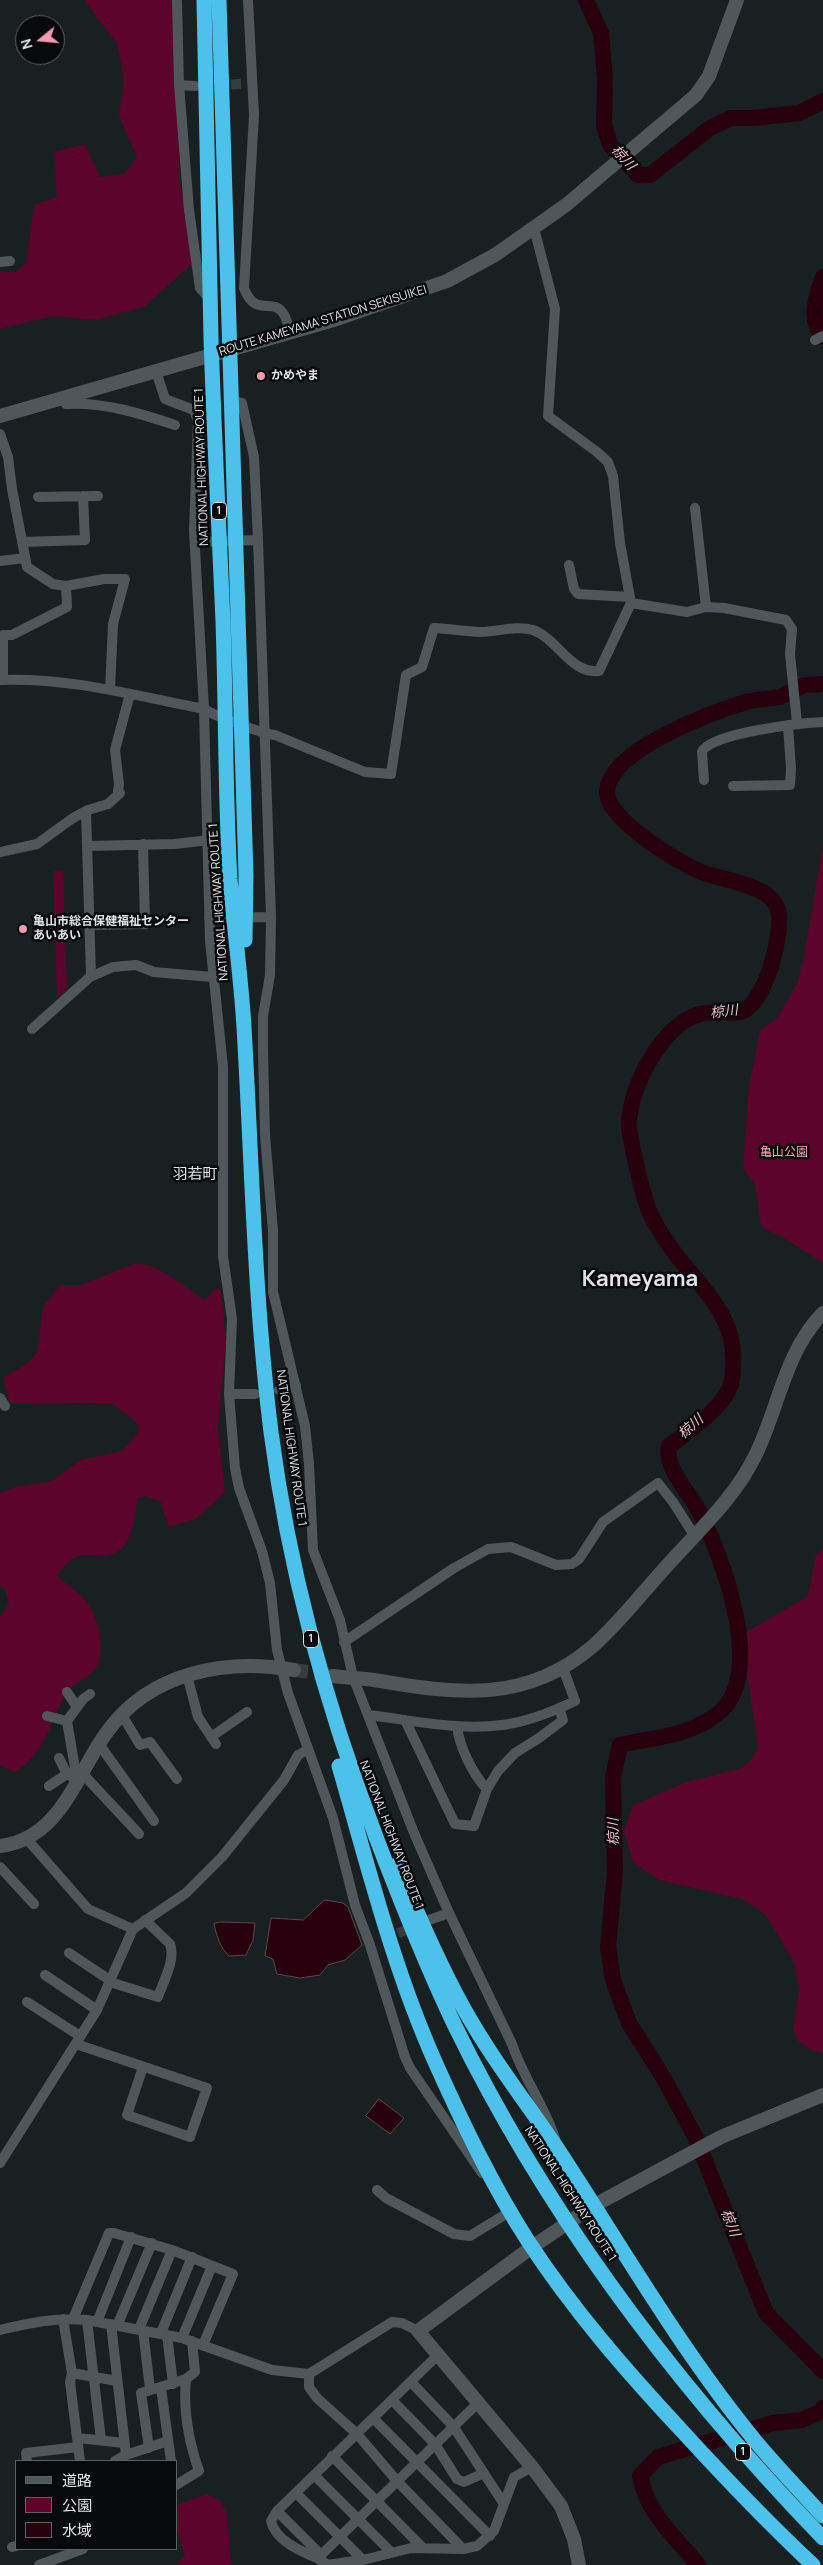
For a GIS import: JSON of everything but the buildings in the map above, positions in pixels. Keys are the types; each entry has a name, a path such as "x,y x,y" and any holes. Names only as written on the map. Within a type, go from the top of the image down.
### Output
{"highway":[{"name":"NATIONAL HIGHWAY ROUTE 1","path":"204,0 212,355 230,876 244,1022 254,1235 270,1425 294,1565 311,1639 352,1774 409,1925 447,2007 494,2100 578,2238 673,2368 751,2462 820,2535"},
{"name":"NATIONAL HIGHWAY ROUTE 1","path":"219,0 233,401 246,875 244,1022"},
{"name":"1","path":"311,1639 312,1666 318,1691 388,1938 435,2062 493,2182"},
{"name":"1","path":"352,1774 360,1779 424,1929 463,2007 493,2056 559,2151"},
{"path":"559,2151 593,2206 692,2354 757,2443 823,2516"},
{"path":"493,2182 532,2247 587,2324 660,2406 813,2565"}],"street":[{"path":"177,0 179,85 188,210 200,288 211,301"},
{"path":"248,0 247,84 254,124 244,288 249,299 257,306 274,307 283,312 290,332"},
{"name":"ROUTE KAMEYAMA STATION SEKISUIKEI","path":"0,416 374,308 447,282 495,255 593,183 696,96 709,76 737,0"},
{"path":"179,85 195,86"},
{"path":"66,586 67,607 12,635 3,635 1,680 35,679 77,683 208,711 255,728 266,734 275,735 365,772 391,774 406,674 422,667 434,628 479,632 520,628 531,630 541,634 580,668 588,672 599,671 630,600 620,543 613,476 608,462 548,416 555,309 534,228"},
{"path":"156,371 165,399 189,407 197,415 197,541 208,711 209,840 214,918 212,977 223,1067 223,1256 233,1337 229,1394 239,1488 262,1551 307,1750 329,1804 355,1905 410,2068 481,2172 493,2182"},
{"path":"65,397 66,404 90,403 137,413 175,425"},
{"path":"233,401 242,403 254,457 266,734 270,975 263,1016 265,1135 273,1231 274,1292 305,1426 309,1464 313,1550 333,1600 353,1677 414,1833 449,1913 512,2044 518,2064 545,2111 559,2151"},
{"path":"0,434 8,457 12,489 27,567 54,584 66,586 104,579 125,579 112,624 110,690"},
{"path":"0,491 12,489"},
{"path":"22,542 85,540 83,496"},
{"path":"38,497 98,496"},
{"path":"695,508 706,607"},
{"path":"197,541 257,540"},
{"path":"0,561 25,558"},
{"path":"569,565 574,589 578,594 630,600 687,612 706,607 724,608 786,620 792,629 791,676 794,706 790,785 733,786"},
{"path":"0,852 36,844 86,811 108,804 120,794 118,791 120,784 115,750 130,694"},
{"path":"704,780 702,752 706,746 745,732 792,724 823,722"},
{"path":"86,811 91,976"},
{"path":"87,846 209,840"},
{"path":"90,925 145,924 143,844"},
{"path":"214,918 268,918"},
{"path":"32,1029 91,976 113,967 136,965 154,972 212,977"},
{"path":"333,1676 353,1677 451,1691 484,1692 522,1686 563,1668 600,1639 696,1534 737,1485 756,1455 792,1358 808,1331 823,1313"},
{"path":"279,1390 296,1386"},
{"path":"229,1394 256,1394"},
{"path":"344,1642 454,1568 488,1549 511,1547 556,1565 572,1564 579,1559 603,1522 658,1484 696,1534"},
{"path":"0,1846 26,1838 50,1822 63,1808 75,1775 99,1744 122,1715 150,1693 170,1681 187,1674 236,1665 288,1669"},
{"path":"368,1715 457,1726 502,1725 536,1718 575,1701 563,1668"},
{"path":"187,1674 198,1717 214,1740 247,1712"},
{"path":"67,1692 77,1707"},
{"path":"75,1775 67,1721 90,1694"},
{"path":"405,1720 455,1824 474,1826 488,1789 498,1771 515,1753 563,1720 559,1708"},
{"path":"122,1715 140,1745 150,1742 176,1779"},
{"path":"47,1716 67,1721"},
{"path":"457,1726 458,1736 480,1782 488,1789"},
{"path":"99,1744 154,1821"},
{"path":"0,2163 97,2010 133,1929 186,1893 222,1857 284,1780 298,1755 307,1750"},
{"path":"58,1758 139,1834"},
{"path":"49,1786 75,1775"},
{"path":"26,1838 88,1909 133,1929"},
{"path":"0,1868 34,1904"},
{"path":"429,1920 449,1913"},
{"path":"69,1953 110,1982 158,1997 171,1959 172,1948 145,1920"},
{"path":"370,1945 383,1939"},
{"path":"45,1975 97,2010"},
{"path":"28,2002 78,2040 143,2067 207,2088 190,2137 127,2115 143,2067"},
{"path":"418,2331 532,2247 593,2206 721,2137 823,2095"},
{"path":"377,2190 386,2198 454,2234 470,2236 511,2211"},
{"path":"80,2460 70,2382 72,2373 68,2319 110,2232 152,2243 232,2274 203,2345"},
{"path":"101,2440 94,2378 92,2321 131,2237"},
{"path":"121,2459 124,2443 117,2381 114,2325 152,2243"},
{"path":"150,2389 141,2330 172,2250"},
{"path":"173,2384 164,2334 192,2257"},
{"path":"182,2338 212,2266"},
{"path":"0,2330 40,2321 68,2319 92,2321 182,2338 272,2370 309,2374 392,2322 402,2323 418,2331 532,2467 561,2506 574,2539 579,2565"},
{"path":"145,2460 141,2393 186,2379 195,2372 192,2342"},
{"path":"318,2556 291,2545 272,2528 271,2521 277,2511 332,2456 438,2355"},
{"path":"72,2373 117,2381"},
{"path":"309,2374 309,2387 317,2398 357,2434 397,2481 463,2549"},
{"path":"178,2484 199,2471 190,2445 184,2393 186,2379"},
{"path":"411,2382 453,2426 504,2504"},
{"path":"161,2388 171,2460"},
{"path":"392,2400 435,2444 457,2479 464,2482 484,2473"},
{"path":"318,2556 478,2403"},
{"path":"373,2418 490,2536"},
{"path":"27,2460 26,2453 52,2450 78,2443 101,2440 124,2443"},
{"path":"121,2459 168,2441"},
{"path":"52,2450 53,2460"},
{"path":"332,2456 422,2547"},
{"path":"277,2511 328,2565 422,2547 463,2549 477,2546 490,2536 500,2520 514,2477 532,2467"},
{"path":"314,2475 391,2552"},
{"path":"296,2493 362,2560"},
{"path":"38,2565 80,2550"}],"green space":[{"path":"84,0 173,0 180,181 194,262 144,307 95,320 53,316 0,329 0,271 15,272 26,263 34,205 57,197 54,152 85,144 100,177 124,174 137,157 119,116 124,80 117,44"},
{"name":"亀山公園","path":"823,845 823,1263 761,1225 755,1185 743,1168 749,1086 760,1030 777,1018 797,983 804,956"},
{"path":"63,870 67,988 57,998 53,871"},
{"path":"136,1263 163,1272 205,1300 216,1288 221,1290 226,1342 218,1427 225,1492 196,1519 169,1527 160,1501 145,1496 138,1498 131,1532 121,1549 105,1556 83,1555 75,1558 66,1564 57,1576 80,1594 91,1608 100,1636 100,1657 98,1665 93,1672 73,1686 67,1693 40,1747 15,1772 0,1765 0,1617 9,1603 5,1589 0,1585 0,1493 16,1487 52,1481 80,1460 122,1451 137,1434 139,1427 135,1421 111,1403 10,1404 3,1378 28,1363 37,1352 43,1307 60,1285 81,1285"},
{"path":"823,1549 823,2053 811,2050 799,2042 793,2030 799,1989 794,1962 765,1914 742,1899 659,1880 633,1862 624,1832 633,1805 686,1782 740,1769 751,1760 758,1748 743,1643 748,1631 808,1596 816,1554"},
{"path":"207,2494 220,2500 227,2514 231,2565 177,2565 185,2555 178,2532 179,2504"}],"water":[{"path":"325,1900 343,1903 348,1907 362,1945 345,1960 328,1965 320,1975 300,1978 277,1974 273,1959 265,1956 271,1918 303,1920"},
{"path":"220,1922 255,1923 253,1940 246,1955 229,1956 226,1953 219,1941 214,1924"},
{"path":"379,2099 404,2118 390,2134 366,2116"}],"waterway":[{"name":"椋川","path":"586,0 601,33 605,78 604,125 610,145 638,175 650,175 710,128 731,118 753,118 799,113 823,101"},
{"name":"椋川","path":"823,277 815,308 816,323 823,337"},
{"name":"椋川","path":"823,684 806,685 780,697 746,702 711,714 665,735 643,747 625,761 612,776 607,791 609,802 629,826 688,866 744,884 765,894 773,901 778,910 779,920 771,967 757,997 749,1007 740,1012 700,1014 686,1020 673,1030 661,1043 651,1059 635,1093 631,1109 629,1124 631,1142 650,1213 671,1247 715,1303 729,1331 733,1367 730,1387 720,1403 704,1419 669,1446 669,1455 670,1464 700,1513 720,1559 736,1617 740,1647 739,1674 731,1698 716,1715 682,1732 620,1745 613,1777 615,1871 608,1947 613,1980 629,2023 663,2077 695,2136 766,2313 823,2371"},
{"name":"椋川","path":"698,2565 655,2513 644,2490 640,2476 658,2457 773,2423 802,2420 822,2411 823,2408"}],"tunnel":[{"path":"216,85 242,84"},
{"path":"294,1670 332,1675"},
{"path":"384,1939 416,1926"}],"place":[{"name":"かめやま","path":"261,376"},
{"name":"亀山市総合保健福祉センター あいあい","path":"23,929"}],"district":[{"name":"羽若町","path":"195,1175"},
{"name":"Kameyama","path":"640,1280"}]}
